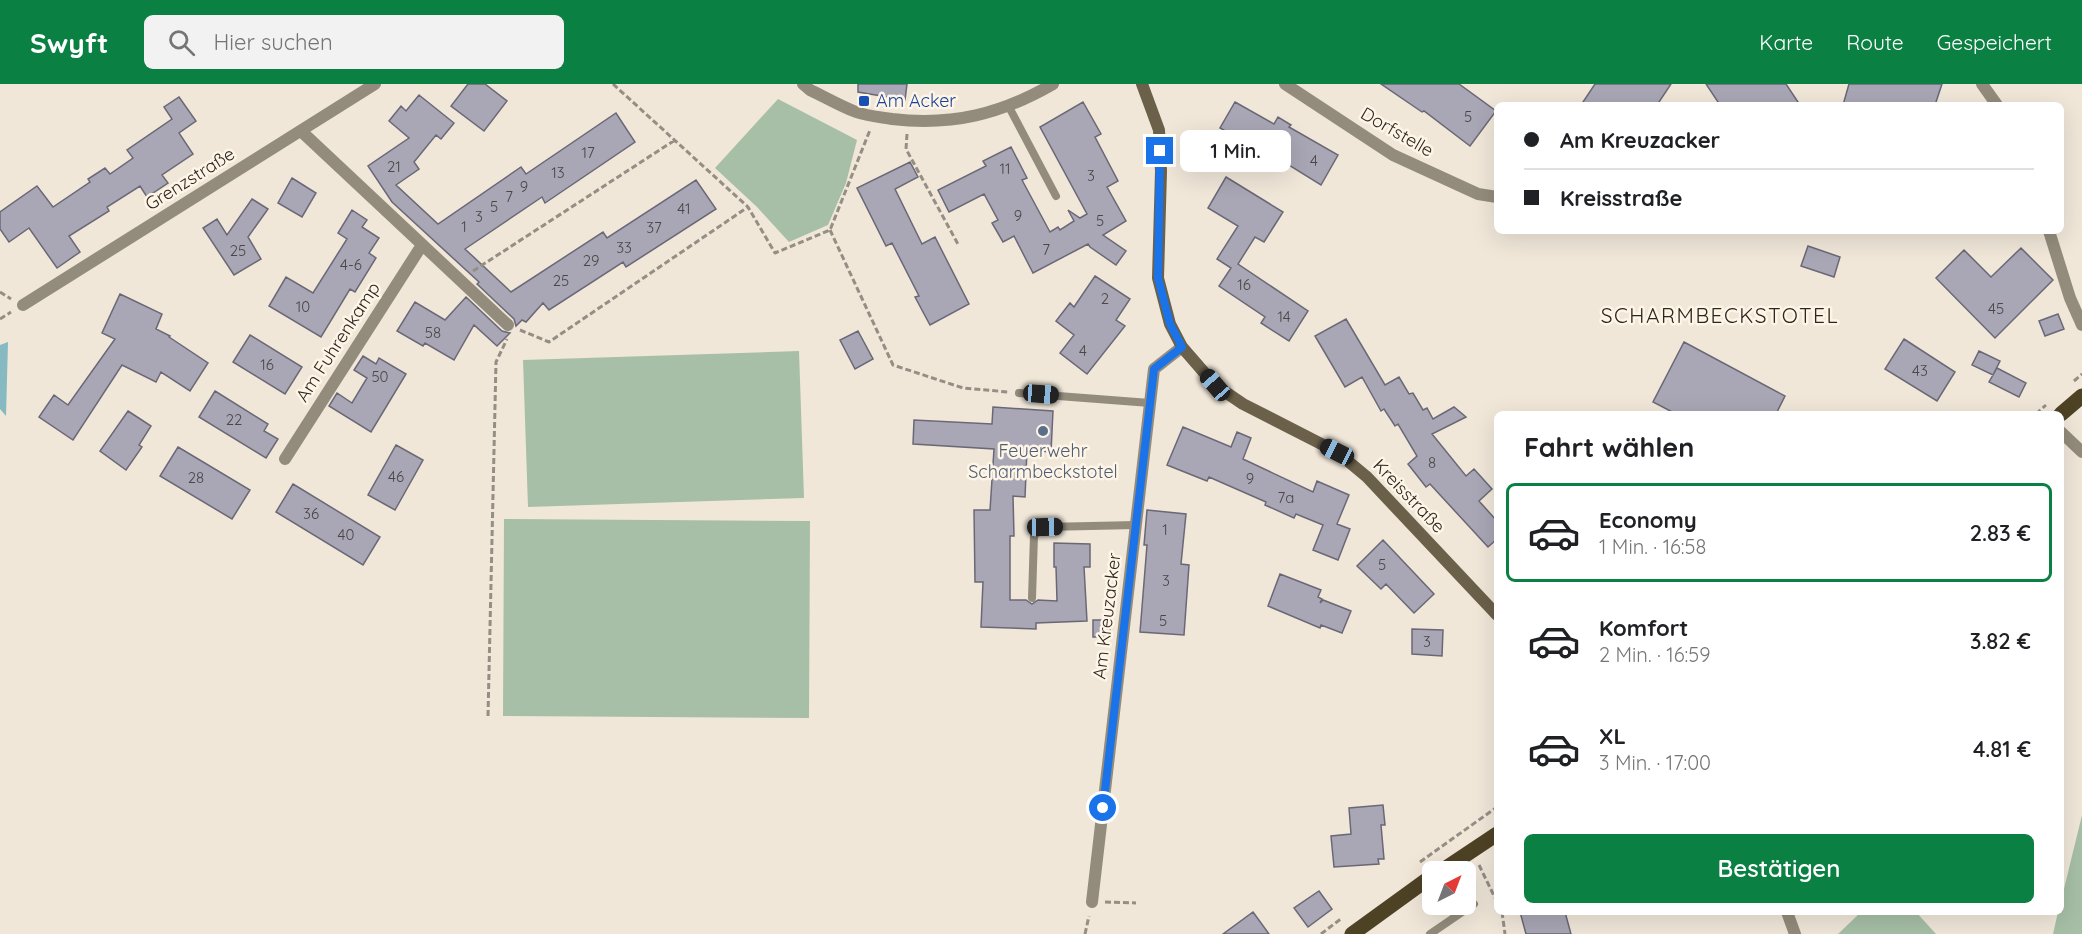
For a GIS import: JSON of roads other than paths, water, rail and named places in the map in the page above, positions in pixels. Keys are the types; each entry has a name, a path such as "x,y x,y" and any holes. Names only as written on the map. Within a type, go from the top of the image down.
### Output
{"main road":[{"path":"2064,411 2082,396"},
{"path":"1456,861 1494,836"},
{"path":"1352,934 1422,883"}],"street":[{"name":"Grenzstraße","path":"23,305 375,84"},
{"path":"803,84 810,90 857,112 875,117 907,120 959,120 1009,107 1053,84"},
{"name":"Kreisstraße","path":"1142,84 1159,130 1161,171 1158,278 1170,324 1182,347 1215,385 1233,398 1337,452 1366,477 1494,612"},
{"name":"Dorfstelle","path":"1285,84 1393,154 1478,194 1494,197"},
{"path":"1982,84 1995,102"},
{"path":"301,131 508,325"},
{"path":"2050,234 2070,298 2082,325"},
{"name":"Am Fuhrenkamp","path":"285,459 422,244"},
{"name":"Am Kreuzacker","path":"1092,902 1154,369 1182,347"},
{"path":"2064,435 2082,452"},
{"path":"1788,915 1795,934"}],"lane":[{"path":"1009,107 1056,196"},
{"path":"1019,393 1150,403"},
{"path":"1032,598 1034,536 1040,530 1045,527 1136,525"},
{"path":"1431,934 1458,915"}],"water":[{"path":"8,342 6,416 0,409 0,345"}],"place":[{"name":"Am Acker","path":"864,101"},
{"name":"Feuerwehr Scharmbeckstotel","path":"1043,431"}],"district":[{"name":"SCHARMBECKSTOTEL","path":"1720,316"}]}
